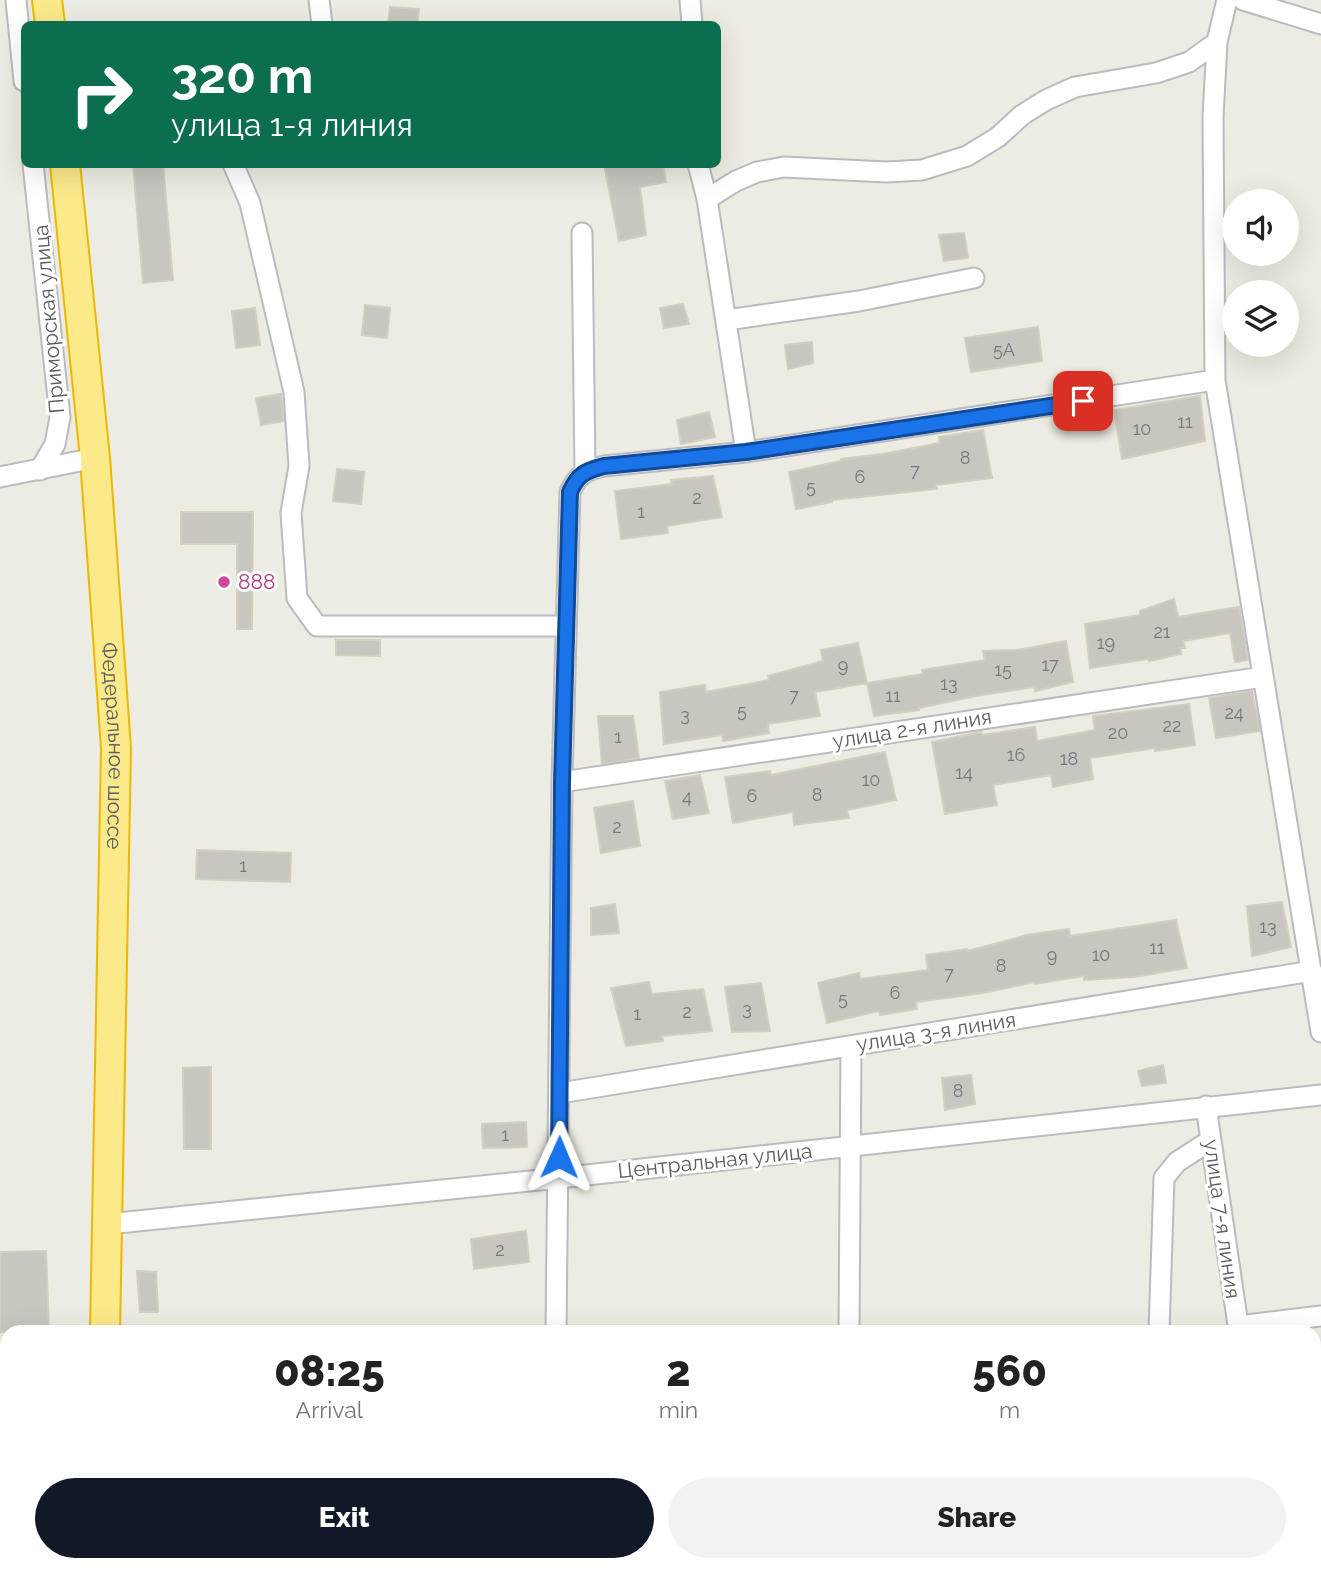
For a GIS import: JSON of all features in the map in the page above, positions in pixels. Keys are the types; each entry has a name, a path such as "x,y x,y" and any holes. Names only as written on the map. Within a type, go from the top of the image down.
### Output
{"highway":[{"path":"47,0 50,21"},
{"name":"Федеральное шоссе","path":"65,168 95,458 116,748 105,1325"}],"street":[{"path":"16,0 21,51"},
{"path":"319,0 322,21"},
{"path":"690,0 692,21"},
{"path":"1227,0 1217,42 1212,195 1215,380 1321,1032"},
{"path":"1243,0 1321,24"},
{"path":"707,199 757,172 784,167 886,172 922,170 967,156 999,137 1022,115 1056,96 1085,85 1156,73 1189,62 1217,42"},
{"name":"Приморская улица","path":"33,168 60,417 55,444 40,470"},
{"path":"235,168 250,203 294,392 299,466 291,513 297,598 317,626 566,626"},
{"path":"699,168 707,199 746,452"},
{"path":"556,1325 562,782 570,492 581,474 582,233"},
{"path":"727,320 859,301 974,278"},
{"path":"581,474 604,466 746,452 1215,380"},
{"path":"0,477 95,458"},
{"name":"улица 2-я линия","path":"562,782 1263,677"},
{"name":"улица 3-я линия","path":"560,1093 1312,971"},
{"path":"849,1325 851,1046"},
{"name":"Центральная улица","path":"108,1224 1321,1095"},
{"name":"улица 7-я линия","path":"1206,1106 1237,1325"},
{"path":"1159,1325 1164,1178 1177,1162 1211,1140"},
{"path":"1264,1325 1321,1316"}],"building":[{"path":"390,7 419,9 417,21 388,21"},
{"path":"133,168 163,168 173,280 143,283"},
{"path":"605,168 664,168 666,182 640,187 646,235 619,241"},
{"path":"964,233 968,258 944,261 939,235"},
{"path":"683,304 689,324 664,328 660,308"},
{"path":"365,305 390,308 387,338 362,335"},
{"path":"255,308 260,345 236,348 232,311"},
{"path":"1038,327 1042,361 971,372 965,338"},
{"path":"812,342 813,363 788,369 785,345"},
{"path":"281,394 284,421 261,425 256,398"},
{"path":"1200,396 1205,441 1122,459 1114,410"},
{"path":"709,412 715,437 681,444 677,420"},
{"path":"983,430 992,478 936,485 937,489 832,500 796,509 789,472 841,459 940,443 939,437"},
{"path":"337,469 364,472 361,504 333,501"},
{"path":"713,476 722,517 667,526 668,533 621,539 615,491 672,484 671,480"},
{"path":"181,512 253,512 252,629 237,629 237,544 181,544"},
{"path":"1174,599 1178,617 1239,607 1248,660 1235,662 1230,633 1183,641 1185,648 1180,648 1181,654 1090,668 1085,624 1140,615 1140,611"},
{"path":"336,640 380,640 380,656 336,655"},
{"path":"1066,641 1073,682 1035,691 1034,687 976,696 919,710 874,716 867,683 923,674 922,670 985,660 983,651 1017,650"},
{"path":"858,643 867,683 815,692 820,716 768,724 769,733 723,741 722,735 664,744 660,692 705,685 706,692 769,680 768,676 823,661 821,650"},
{"path":"1252,691 1260,731 1216,738 1209,698"},
{"path":"1189,704 1195,745 1090,758 1093,779 1053,787 1051,775 993,785 997,805 945,814 932,742 981,732 982,735 1035,727 1037,741 1095,730 1093,716"},
{"path":"598,716 633,716 639,758 602,764"},
{"path":"885,752 896,800 847,810 849,818 794,825 793,812 733,823 725,777 770,771 771,775"},
{"path":"700,775 709,813 673,819 665,781"},
{"path":"633,801 640,846 601,853 594,808"},
{"path":"197,850 291,853 290,882 196,879"},
{"path":"1282,902 1291,947 1252,956 1247,906"},
{"path":"615,904 619,933 591,935 591,908"},
{"path":"1176,920 1187,968 1135,977 1084,980 1084,976 1035,984 1034,982 983,993 916,1002 917,1009 880,1015 879,1011 827,1023 818,983 859,973 860,979 928,970 926,955 968,951 1027,935 1069,929 1070,936"},
{"path":"649,982 652,994 703,989 712,1031 662,1036 663,1041 626,1046 611,988"},
{"path":"761,983 770,1031 732,1032 725,987"},
{"path":"1163,1065 1166,1083 1142,1086 1138,1071"},
{"path":"211,1067 211,1149 184,1149 183,1068"},
{"path":"971,1075 975,1104 945,1110 942,1078"},
{"path":"526,1122 527,1147 483,1148 482,1124"},
{"path":"526,1231 529,1262 474,1269 471,1239"},
{"path":"46,1251 49,1325 0,1325 0,1252"},
{"path":"137,1271 156,1272 158,1312 140,1312"}],"place":[{"name":"888","path":"224,582"}],"route":[{"path":"559,1157 562,782 570,492 576,477 585,471 604,466 746,452 1083,401"}]}
